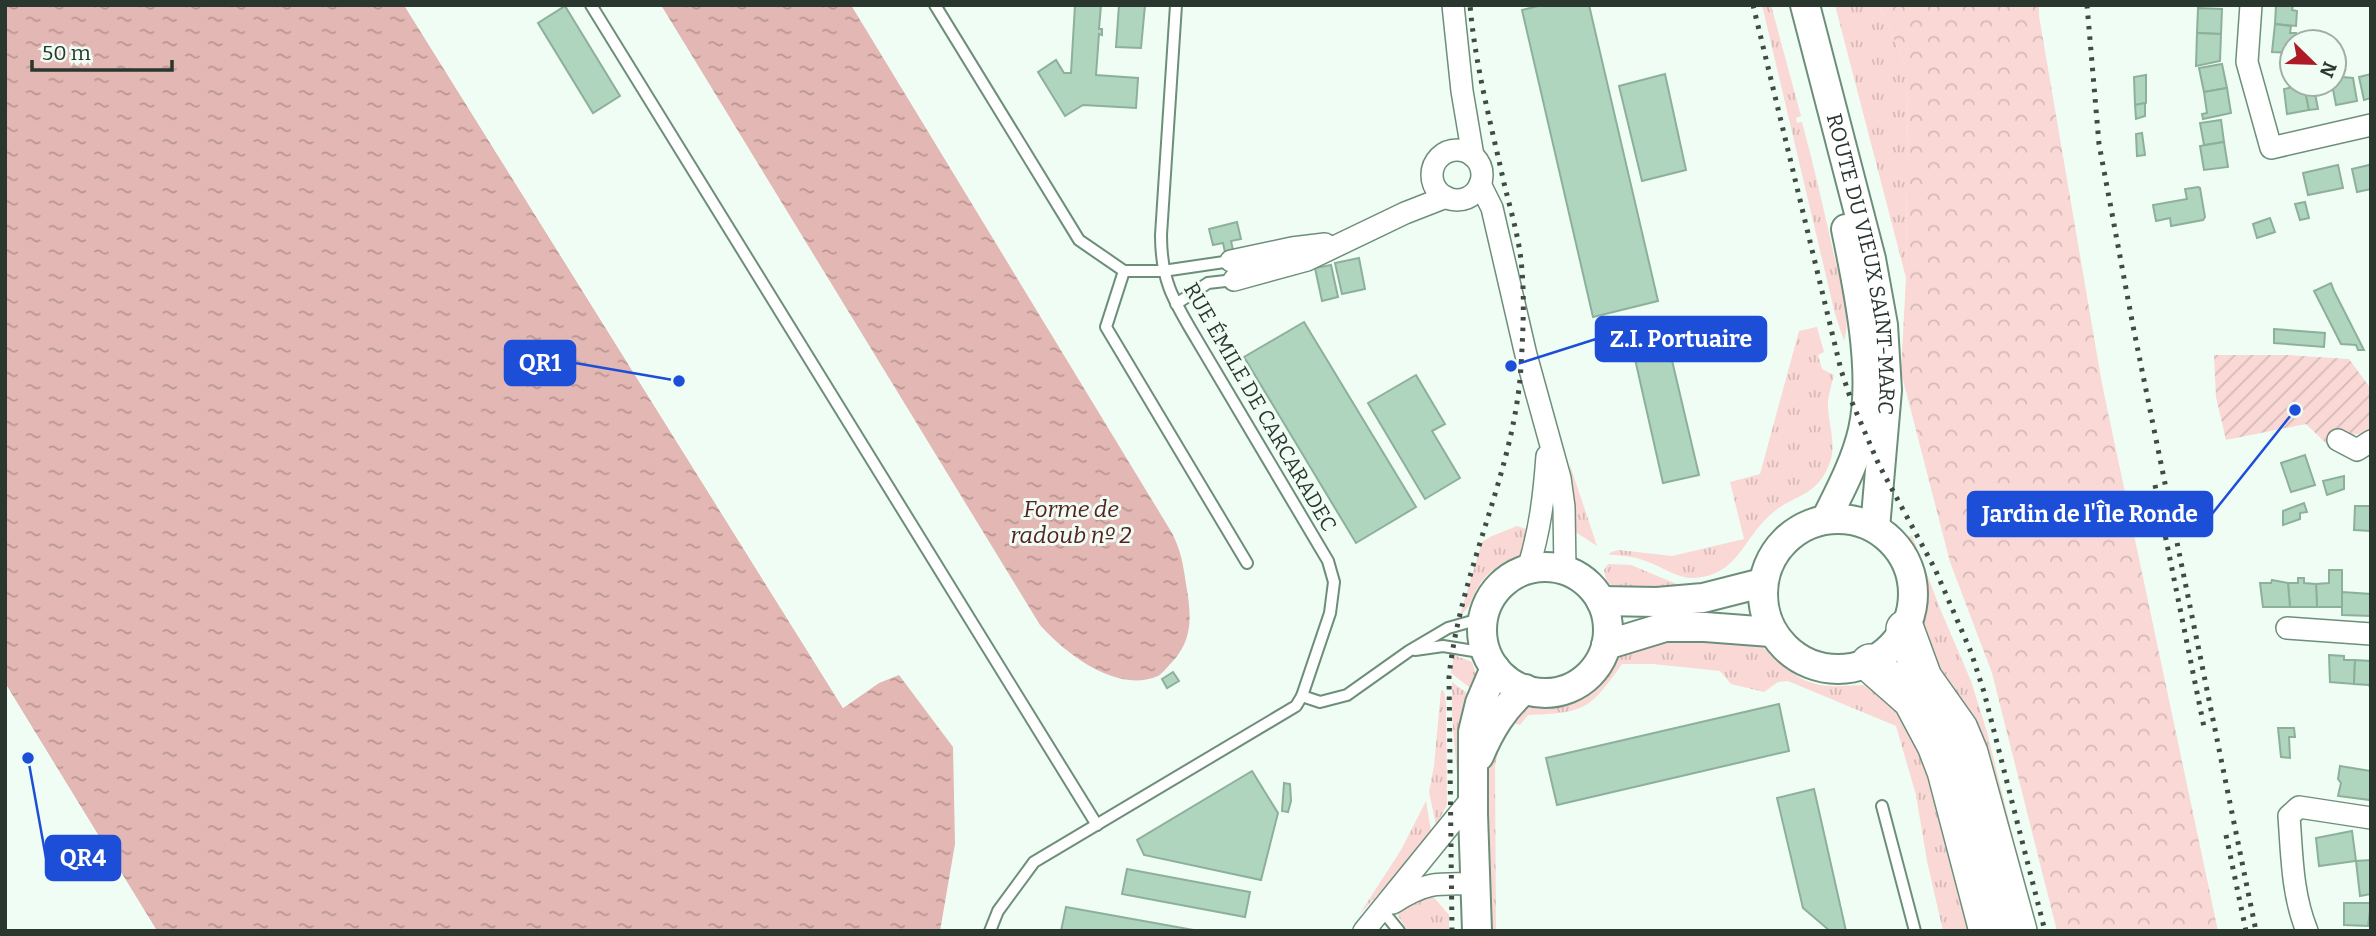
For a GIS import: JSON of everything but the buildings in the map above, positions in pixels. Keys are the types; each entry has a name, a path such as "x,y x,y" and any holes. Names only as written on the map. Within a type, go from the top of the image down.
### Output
{"highway":[{"path":"1905,629 1923,678 1959,729 1969,754 2018,931"},
{"path":"1870,663 1912,699 1936,745 1946,771 1989,931"}],"main road":[{"name":"ROUTE DU VIEUX SAINT-MARC","path":"1791,5 1848,238 1858,293 1866,368 1863,430 1855,456 1826,519"},
{"name":"ROUTE DU VIEUX SAINT-MARC","path":"1805,5 1871,259 1883,325 1886,390 1875,528"},
{"path":"1826,519 1851,519 1875,528 1893,542 1900,552 1913,584 1912,607 1905,629 1891,649 1870,663 1843,670 1815,667 1790,654 1771,632 1763,609 1762,583 1770,560 1784,541 1803,526 1826,519"},
{"path":"1553,567 1565,570 1586,581 1601,601 1608,630 1606,645 1600,661 1589,675 1575,685 1542,693 1525,690 1508,681 1491,660 1482,636 1483,618 1498,587 1512,576 1528,569 1553,567"},
{"path":"1601,601 1657,602 1703,598 1762,583"},
{"path":"1606,645 1665,627 1771,632"},
{"path":"1477,931 1472,798 1473,732 1491,660"},
{"path":"1473,769 1491,729 1505,708 1525,690"}],"street":[{"path":"1453,5 1462,91 1473,156 1480,165 1480,184 1492,208 1548,440 1560,478 1565,570"},
{"path":"2251,5 2247,62 2271,148 2371,125"},
{"path":"1405,213 1432,176 1435,163 1444,154 1455,131 1462,91"},
{"path":"1444,154 1456,150 1473,156"},
{"path":"1432,176 1434,185 1496,228"},
{"path":"1232,271 1292,248 1338,244 1405,213 1474,193 1480,184"},
{"path":"1528,569 1543,509 1548,440"},
{"path":"2338,440 2357,450 2371,441"},
{"path":"2287,628 2371,634"},
{"path":"1364,931 1472,798"},
{"path":"2307,931 2294,889 2289,816 2299,807 2371,818"},
{"path":"1382,910 1415,889 1436,885 1475,884"}],"lane":[{"path":"591,5 1097,825"},
{"path":"935,5 1079,240 1125,271 1232,271"},
{"name":"RUE ÉMILE DE CARCARADEC","path":"1176,5 1161,235 1163,271 1176,304 1328,561 1334,582 1330,613 1302,696"},
{"path":"1125,271 1105,327 1247,563"},
{"path":"1176,304 1232,271"},
{"path":"990,931 998,911 1034,862 1296,706 1302,696 1320,702 1347,695 1409,651 1448,628 1483,618"},
{"path":"1409,651 1443,646 1491,660"},
{"path":"1882,806 1914,931"},
{"path":"1382,910 1399,931"}],"green space":[{"path":"1762,5 1771,5 1801,116 1796,118 1797,123 1802,122 1815,172 1844,298 1847,320 1844,341 1835,314"},
{"path":"1835,5 1879,5 1908,71 1906,278"},
{"path":"1879,5 2039,5 2102,384 2218,931 2057,931 1992,673 1950,562 1901,372 1906,278 1908,71"},
{"path":"1817,327 1824,352 1818,355 1822,369 1834,375 1828,401 1832,452 1826,472 1820,481 1770,515 1729,565 1718,572 1690,578 1641,559 1609,555 1619,550 1672,556 1744,539 1730,482 1760,474 1799,331"},
{"path":"2214,355 2287,355 2349,359 2371,389 2371,431 2348,436 2334,451 2306,424 2226,440 2216,397"},
{"path":"1570,465 1597,546 1571,529"},
{"path":"1517,526 1532,531 1524,554 1492,571 1460,615 1482,542"},
{"path":"1912,535 1971,681 1987,732 2036,931 2029,931 1922,627 1926,614 1926,585 1923,569 1906,540"},
{"path":"1608,564 1631,565 1679,585 1680,589 1617,588 1606,579 1604,570"},
{"path":"1679,636 1758,643 1790,672 1808,681 1831,686 1875,687 1919,734 1973,931 1943,931 1916,795 1896,726 1788,681 1778,682 1764,692 1731,684 1720,671 1653,664 1622,664 1602,691 1584,706 1562,713 1528,715 1520,725 1510,722 1521,708 1557,706 1578,700 1597,688 1625,651"},
{"path":"1454,655 1472,662 1477,677 1474,691 1451,673"},
{"path":"1452,682 1472,697 1457,775 1452,714"},
{"path":"1441,690 1444,691 1446,704 1447,805 1436,825 1429,792"},
{"path":"1501,732 1495,765 1496,931 1489,931 1489,768"},
{"path":"1426,801 1431,831 1421,847 1359,915 1401,850"},
{"path":"1431,894 1449,915 1449,931 1408,931 1398,916 1399,909"}],"water":[{"path":"5,5 404,5 843,708 879,683 899,675 953,747 955,844 940,931 157,931 5,683"},
{"name":"Forme de radoub nº 2","path":"661,5 851,5 1172,533 1184,570 1189,625 1180,652 1160,675 1142,680 1126,680 1109,675 1078,658 1040,625"}],"pier":[{"path":"404,5 408,5 844,703 877,680 890,675 843,708"},
{"path":"5,683 157,931 153,931 5,690"}],"railway":[{"path":"1452,931 1449,677 1464,598 1498,484 1516,407 1523,314 1520,250 1484,94 1470,5"},
{"path":"1753,5 1841,370 1879,465 1935,569 1971,652 1984,692 2045,931"},
{"path":"2087,5 2099,144 2133,326 2256,931"},
{"path":"2155,485 2205,732"},
{"path":"2226,835 2246,931"}],"place":[{"name":"Z.I. Portuaire","path":"1511,366"},
{"name":"QR1","path":"679,381"},
{"name":"Jardin de l'Île Ronde","path":"2295,410"},
{"name":"QR4","path":"28,758"}]}
